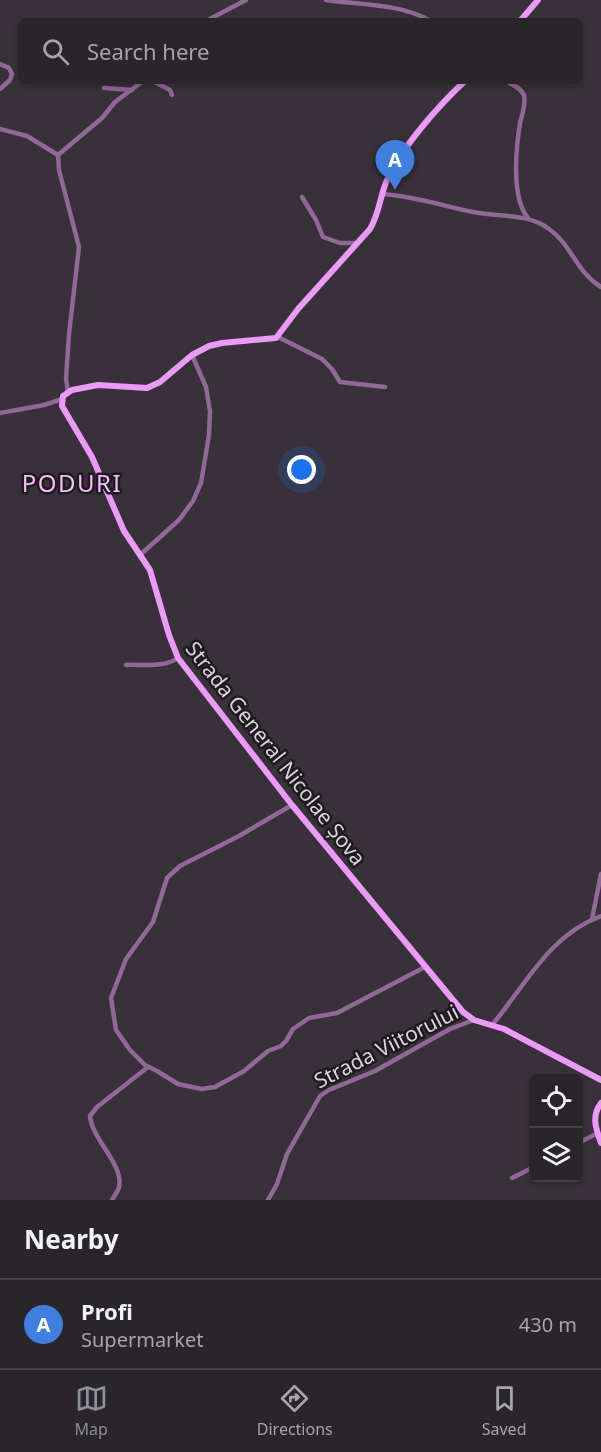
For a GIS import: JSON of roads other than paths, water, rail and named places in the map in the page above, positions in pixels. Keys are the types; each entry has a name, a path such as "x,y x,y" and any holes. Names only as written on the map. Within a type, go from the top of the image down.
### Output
{"main road":[{"path":"523,18 538,0"},
{"path":"62,399 68,392 98,385 147,388 160,382 192,355 215,344 260,341 278,337 298,309 373,224 390,174 418,134 462,84"},
{"name":"Strada General Nicolae Șova","path":"62,399 64,410 92,457 124,531 152,574 178,658 292,805 459,1008 474,1020 492,1025 601,1080"},
{"path":"601,1103 595,1112 594,1119 601,1143"}],"street":[{"path":"212,18 246,0"},
{"path":"326,0 402,9 426,18"},
{"path":"0,64 9,68 12,74 10,81 0,90"},
{"path":"68,392 66,378 69,334 79,247 58,170 58,155 102,118 115,102 139,84"},
{"path":"159,84 170,90 172,95"},
{"path":"512,84 519,88 524,95 516,169 522,205 528,218"},
{"path":"104,88 132,90"},
{"path":"0,129 20,133 58,155"},
{"path":"383,194 417,198 497,217 528,218 552,231 562,241 582,271 592,282 601,287"},
{"path":"302,197 323,237 340,243 358,243"},
{"path":"278,337 322,359 340,382 385,387"},
{"path":"140,555 179,520 193,501 201,483 209,435 210,411 206,387 192,355"},
{"path":"0,413 44,405 62,399"},
{"path":"126,665 160,664 172,662 178,658"},
{"path":"292,805 239,836 180,866 167,878 153,922 126,959 111,998 118,1033 130,1050 148,1067 178,1084 202,1089 215,1087 244,1071 268,1051 281,1046 293,1029 309,1018 343,1011 425,967"},
{"path":"592,919 601,874"},
{"path":"492,1025 541,961 576,927 601,916"},
{"name":"Strada Viitorului","path":"268,1200 277,1184 284,1158 313,1104 320,1096 375,1071 450,1029 474,1020"},
{"path":"112,1200 119,1188 118,1173 95,1132 90,1116 97,1107 148,1067"},
{"path":"583,1141 598,1133"},
{"path":"512,1178 529,1170"}],"place":[{"name":"Profi","path":"395,190"}],"district":[{"name":"PODURI","path":"72,482"}]}
